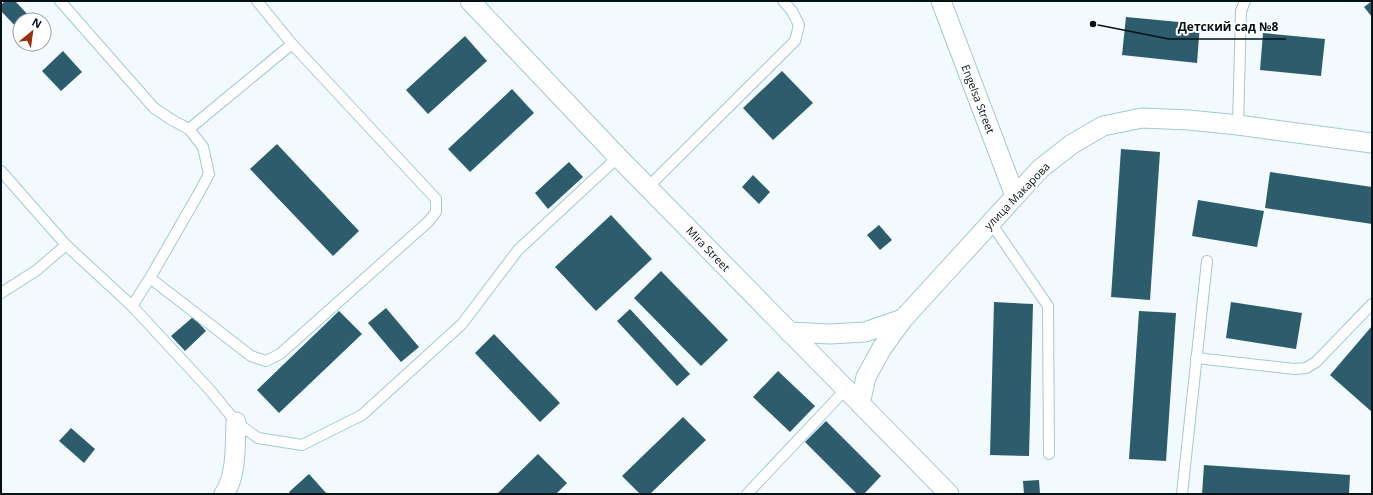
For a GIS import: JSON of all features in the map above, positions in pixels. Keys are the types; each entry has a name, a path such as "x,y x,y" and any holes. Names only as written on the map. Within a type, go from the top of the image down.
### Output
{"street":[{"name":"Mira Street","path":"470,1 648,188 948,494"},
{"name":"Engelsa Street","path":"941,1 1015,196"},
{"name":"улица Макарова","path":"860,404 866,377 882,348 903,319 1040,169 1072,144 1103,126 1142,118 1190,120 1372,143"},
{"path":"789,332 830,334 865,332 903,319"},
{"path":"224,494 228,490 234,467 236,422"}],"lane":[{"path":"60,1 154,108 172,120 190,129 202,147 209,174 150,278 132,306"},
{"path":"150,278 251,356 266,361 280,354 428,222 436,212 436,199 292,44 257,1"},
{"path":"648,188 796,41 799,25 792,11 783,1"},
{"path":"1238,125 1241,11 1245,1"},
{"path":"190,129 292,44"},
{"path":"1,171 66,244 132,306 209,389 236,422 258,438 302,445 362,415 462,324 518,250 618,157"},
{"path":"991,223 1048,306 1049,454"},
{"path":"1,293 37,270 66,244"},
{"path":"1182,494 1207,261"},
{"path":"1196,358 1295,369 1306,368 1316,362 1372,304"},
{"path":"747,494 846,389"}],"building":[{"path":"5,1 15,1 25,12 12,12 12,23 1,11 1,5"},
{"path":"1372,1 1372,17 1364,7"},
{"path":"1126,17 1200,24 1197,63 1122,55"},
{"path":"1263,33 1325,39 1321,76 1260,70"},
{"path":"465,36 487,61 428,114 406,90"},
{"path":"63,51 82,72 61,91 42,71"},
{"path":"782,71 813,103 773,140 743,108"},
{"path":"512,89 534,113 470,172 448,149"},
{"path":"277,144 359,231 333,256 250,169"},
{"path":"1121,149 1160,152 1150,300 1111,297"},
{"path":"569,162 583,177 548,209 535,193"},
{"path":"1270,172 1372,187 1372,224 1265,208"},
{"path":"753,175 770,192 759,204 742,187"},
{"path":"1198,200 1264,211 1257,247 1192,236"},
{"path":"611,215 652,259 596,311 555,267"},
{"path":"879,225 892,240 880,250 867,235"},
{"path":"661,271 728,340 701,366 634,298"},
{"path":"994,302 1033,304 1029,456 990,455"},
{"path":"1231,302 1302,313 1296,349 1226,338"},
{"path":"386,308 419,347 401,362 368,323"},
{"path":"630,309 690,374 677,386 617,321"},
{"path":"339,311 362,334 279,413 257,390"},
{"path":"1139,311 1176,313 1166,461 1129,459"},
{"path":"193,317 206,331 185,351 171,336"},
{"path":"1372,326 1372,412 1330,375"},
{"path":"494,334 560,403 540,422 475,353"},
{"path":"778,371 815,406 790,432 753,397"},
{"path":"683,417 706,440 650,494 640,494 622,476"},
{"path":"826,421 881,476 864,494 857,494 805,442"},
{"path":"71,428 95,449 84,463 59,441"},
{"path":"538,454 567,483 556,494 497,494"},
{"path":"1204,465 1350,475 1349,494 1202,494"},
{"path":"309,474 327,494 291,494 289,492"},
{"path":"1039,480 1040,494 1024,494 1023,481"}],"place":[{"name":"Детский сад №8","path":"1093,24"}]}
